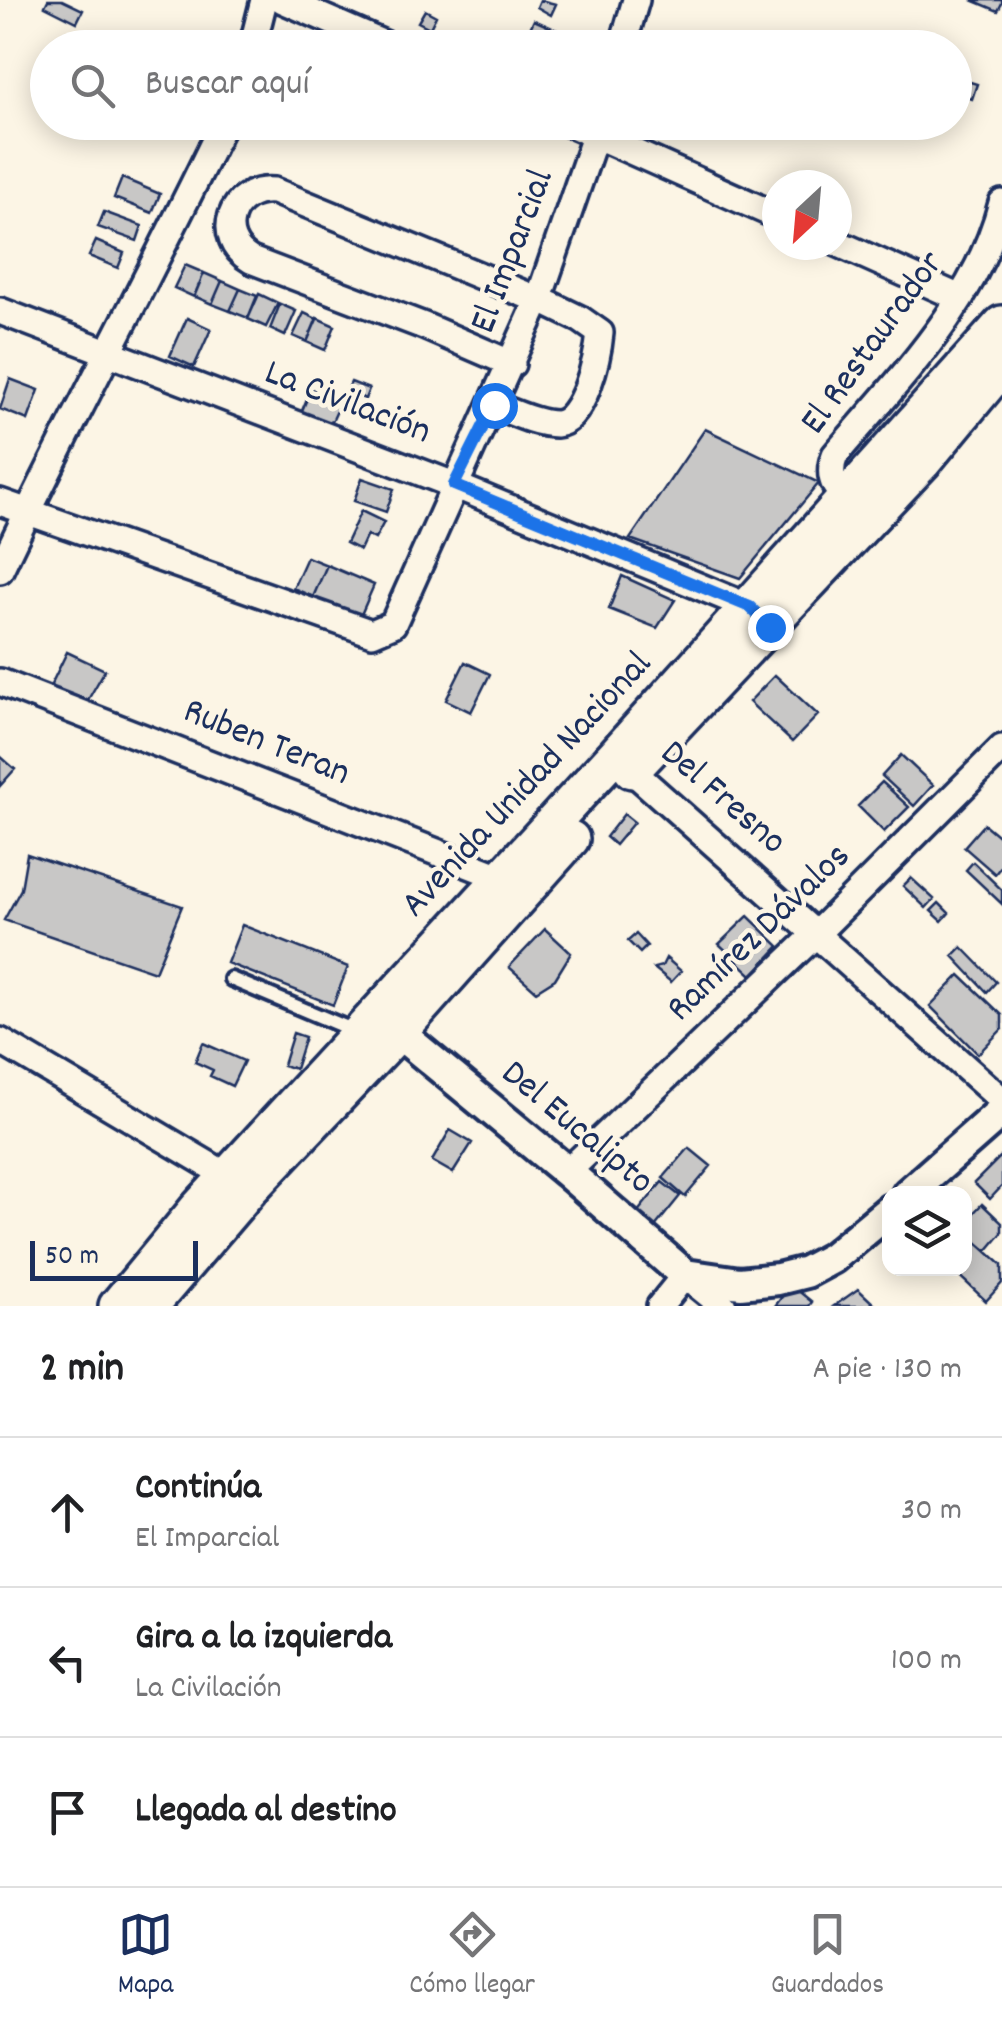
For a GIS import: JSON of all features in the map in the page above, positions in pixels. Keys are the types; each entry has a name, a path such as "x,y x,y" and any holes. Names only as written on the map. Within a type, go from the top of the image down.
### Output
{"main road":[{"name":"Avenida Unidad Nacional","path":"117,1306 239,1182 378,1026 760,617 857,509 1002,324"},
{"name":"Avenida Unidad Nacional","path":"857,509 923,462 1002,367"},
{"name":"Avenida Unidad Nacional","path":"378,1026 503,878 623,763"},
{"name":"Avenida Unidad Nacional","path":"150,1306 239,1182"}],"street":[{"path":"256,30 264,0"},
{"path":"283,0 352,30"},
{"path":"627,30 636,0"},
{"path":"0,570 216,140"},
{"name":"El Imparcial","path":"28,512 372,633 394,624 512,364 594,140"},
{"path":"621,140 762,209"},
{"path":"494,405 555,424 572,416 598,358 600,334 580,318 274,191 254,192 233,210 229,219 231,239 251,260 512,364"},
{"name":"El Restaurador","path":"857,509 834,486 831,466 835,455 943,325 994,236 1002,203"},
{"path":"852,250 960,298"},
{"name":"La Civilación","path":"0,311 454,485 760,617"},
{"path":"0,502 28,512"},
{"name":"Ruben Teran","path":"0,682 503,878"},
{"name":"Ramírez Dávalos","path":"567,1172 817,933 1002,748"},
{"name":"Del Fresno","path":"623,763 1002,1100"},
{"name":"Del Eucalipto","path":"378,1026 567,1172 723,1306"},
{"path":"0,1040 239,1182"},
{"path":"917,1186 1002,1111"},
{"path":"660,1306 685,1275 740,1282 806,1272 832,1258 882,1217"}],"lane":[{"path":"230,979 378,1026"}],"building":[{"path":"48,0 62,0 83,10 77,22 45,6"},
{"path":"540,0 556,4 551,15 537,7"},
{"path":"972,0 1002,0 1002,3 998,11"},
{"path":"425,10 436,16 430,28 418,22"},
{"path":"534,20 557,30 529,30"},
{"path":"122,178 160,194 152,213 114,198"},
{"path":"104,212 142,226 137,241 98,227"},
{"path":"96,241 124,253 118,268 89,256"},
{"path":"185,265 204,273 194,297 174,288"},
{"path":"204,273 222,281 212,304 194,296"},
{"path":"222,281 240,289 230,311 212,304"},
{"path":"240,289 257,296 248,318 230,311"},
{"path":"259,294 278,303 266,327 248,319"},
{"path":"280,304 296,311 285,336 270,329"},
{"path":"304,313 317,319 307,342 293,336"},
{"path":"187,318 211,329 194,367 170,356"},
{"path":"317,318 335,326 325,350 307,342"},
{"path":"10,379 39,390 28,420 0,409"},
{"path":"351,382 369,389 365,399 347,391"},
{"path":"311,389 341,402 330,426 301,413"},
{"path":"705,429 819,483 740,578 630,539"},
{"path":"362,478 394,489 386,512 354,501"},
{"path":"361,511 384,522 375,539 367,535 360,550 346,543"},
{"path":"307,557 327,565 313,597 293,588"},
{"path":"327,565 374,585 360,617 313,597"},
{"path":"622,576 675,600 657,628 609,609"},
{"path":"67,652 105,670 85,705 48,691"},
{"path":"465,662 490,674 471,712 446,700"},
{"path":"775,675 818,715 792,742 749,702"},
{"path":"901,755 933,785 914,806 882,776"},
{"path":"0,756 15,769 0,786"},
{"path":"882,782 909,807 884,832 858,806"},
{"path":"624,814 634,822 615,845 606,837"},
{"path":"984,824 1002,839 1002,865 995,874 964,847"},
{"path":"27,854 182,906 155,972 4,920 21,889"},
{"path":"973,862 1002,890 1002,904 966,870"},
{"path":"911,878 934,899 926,908 903,886"},
{"path":"939,903 949,913 942,921 931,911"},
{"path":"748,916 779,946 752,975 719,944"},
{"path":"242,925 348,967 333,1005 227,963"},
{"path":"545,929 571,953 555,979 536,991 509,967"},
{"path":"636,934 647,946 640,953 628,941"},
{"path":"962,947 996,982 987,992 953,956"},
{"path":"666,958 681,971 671,982 654,968 662,966"},
{"path":"960,975 1002,1015 1002,1029 978,1054 930,1006"},
{"path":"293,1033 305,1037 295,1069 283,1065"},
{"path":"203,1043 244,1061 232,1086 210,1076 213,1070 195,1062"},
{"path":"450,1130 472,1143 453,1173 432,1161"},
{"path":"689,1148 711,1166 685,1197 663,1178"},
{"path":"1002,1155 1002,1186 990,1199 974,1183"},
{"path":"662,1182 680,1196 650,1233 632,1219"},
{"path":"982,1204 1002,1223 1002,1233 987,1251 972,1238 972,1215"},
{"path":"972,1238 1002,1265 1002,1283 986,1301 959,1276 972,1276"},
{"path":"791,1285 812,1302 809,1306 775,1306"},
{"path":"858,1289 876,1306 834,1306"}],"route":[{"path":"494,405 454,485 750,607 770,627"}]}
